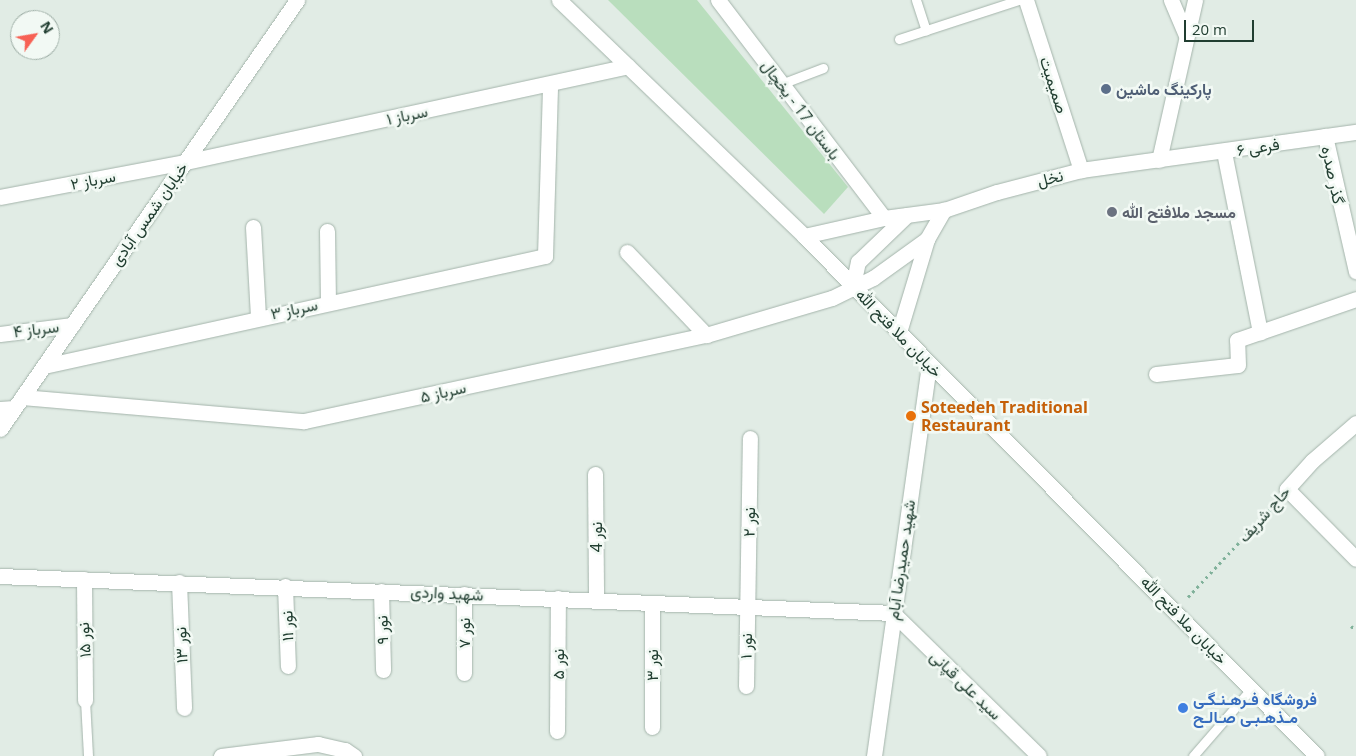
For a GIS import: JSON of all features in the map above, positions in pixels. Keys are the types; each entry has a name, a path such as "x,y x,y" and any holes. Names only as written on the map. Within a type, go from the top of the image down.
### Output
{"street":[{"name":"خیابان شمس آبادی","path":"0,429 12,405 44,366 297,0"},
{"name":"خیابان ملا فتح الله","path":"559,0 804,236 929,364 1176,610 1317,756"},
{"name":"باستان 17 - یخچال","path":"718,0 884,218"},
{"name":"صمیمیت","path":"1026,0 1081,170"},
{"path":"1170,0 1186,36"},
{"path":"1159,160 1195,0"},
{"name":"سرباز ۱","path":"185,162 550,85 628,66"},
{"name":"سرباز ۳","path":"44,366 258,317 545,256 550,85"},
{"name":"فرعی ۶","path":"1159,160 1356,132"},
{"name":"گذر صدره","path":"1325,136 1356,271"},
{"path":"1224,152 1260,332"},
{"name":"نخل","path":"804,236 884,218 944,210 997,192 1081,170 1159,160"},
{"name":"سرباز ۲","path":"0,197 185,162"},
{"path":"898,332 927,239 944,210"},
{"path":"853,285 858,262 907,215"},
{"path":"253,227 258,317"},
{"path":"328,231 328,302"},
{"name":"سرباز ۵","path":"12,405 304,420 706,335 832,298 853,285 873,278 927,239"},
{"path":"626,252 706,335"},
{"path":"1156,374 1238,365 1237,340 1356,299"},
{"name":"سرباز ۴","path":"0,334 72,325"},
{"name":"شهید حمیدرضا آبام","path":"874,756 929,364"},
{"name":"حاج شریف","path":"1287,489 1312,462 1356,423"},
{"name":"نور ۲","path":"747,607 750,438"},
{"name":"نور 4","path":"595,474 596,600"},
{"path":"1287,489 1356,559"},
{"name":"شهید واردی","path":"0,576 286,586 893,613"},
{"name":"نور ۱۵","path":"84,579 85,700"},
{"name":"نور ۱۳","path":"179,582 184,708"},
{"name":"نور ۱۱","path":"286,586 288,666"},
{"name":"نور ۹","path":"381,590 383,670"},
{"name":"نور ۷","path":"464,594 464,673"},
{"name":"نور ۵","path":"558,598 558,730"},
{"name":"نور ۳","path":"652,602 652,727"},
{"name":"نور ۱","path":"746,686 747,607"},
{"name":"سید علی قپانی","path":"893,613 1039,756"},
{"path":"221,756 283,751 318,744 344,750 354,756"}],"lane":[{"path":"916,0 926,30"},
{"path":"899,39 1018,0"},
{"path":"781,84 824,68"},
{"path":"1193,756 1251,688"},
{"path":"85,700 88,756"}],"path":[{"name":"حاج شریف","path":"1176,610 1287,489"},
{"path":"1351,626 1356,630"}],"green space":[{"path":"608,0 697,0 848,187 824,214"}],"place":[{"name":"پارکینگ ماشین","path":"1106,89"},
{"name":"مسجد ملافتح الله","path":"1112,212"},
{"name":"Soteedeh Traditional Restaurant","path":"911,416"},
{"name":"فروشگاه فـرهـنـگـی مـذهـبـی صـالـح","path":"1183,708"}]}
